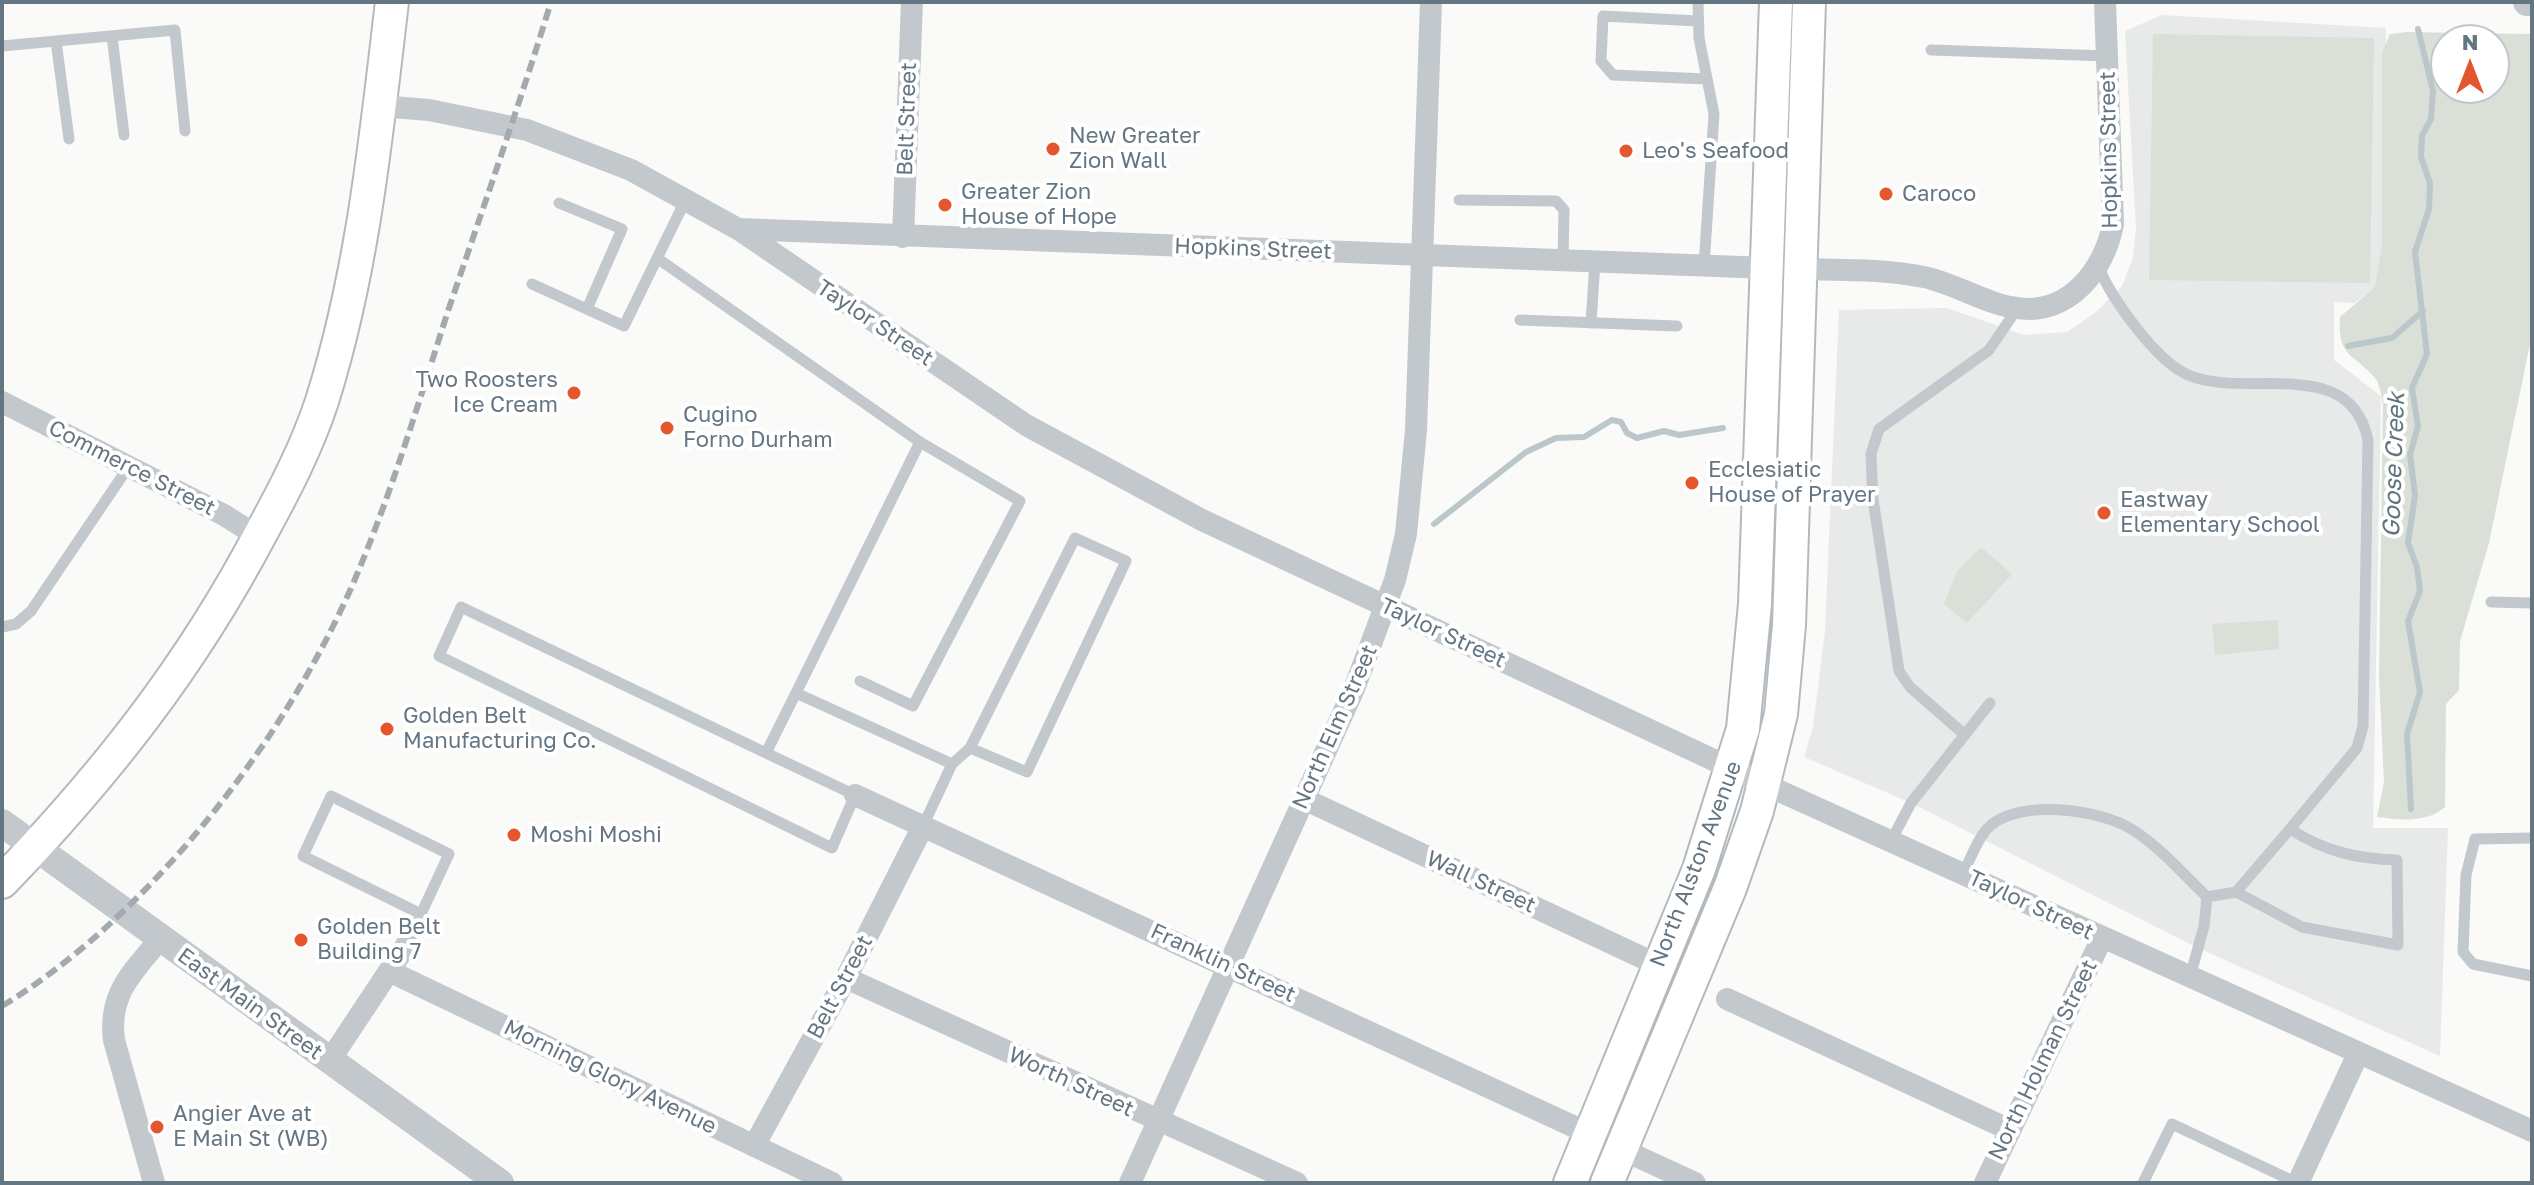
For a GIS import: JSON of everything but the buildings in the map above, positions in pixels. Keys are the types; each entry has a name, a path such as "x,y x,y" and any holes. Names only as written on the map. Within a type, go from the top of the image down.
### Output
{"main road":[{"path":"2,882 154,708 205,633 259,537 299,456 331,369 365,224 392,2"},
{"name":"North Alston Avenue","path":"1570,1183 1699,869 1733,769 1743,729 1752,661 1776,2"},
{"name":"North Alston Avenue","path":"1607,1183 1739,864 1766,784 1781,714 1788,641 1809,2"}],"street":[{"name":"Belt Street","path":"903,237 912,2"},
{"name":"North Elm Street","path":"1130,1183 1354,689 1386,606 1402,553 1414,462 1431,2"},
{"name":"Hopkins Street","path":"1802,269 1918,276 2017,309 2039,307 2064,299 2086,284 2099,268 2113,224 2105,2"},
{"name":"Taylor Street","path":"380,106 429,110 527,130 631,170 738,229 1026,425 1202,520 1733,769 2532,1131"},
{"name":"Hopkins Street","path":"738,229 1768,268"},
{"name":"Commerce Street","path":"2,402 129,466 259,537"},
{"name":"Franklin Street","path":"855,795 1590,1134"},
{"name":"Wall Street","path":"1304,799 1658,965"},
{"name":"East Main Street","path":"2,823 500,1183"},
{"name":"Belt Street","path":"754,1146 846,978 923,826"},
{"name":"North Holman Street","path":"1985,1183 2102,938"},
{"path":"154,1183 114,1040 111,1017 121,990 160,939"},
{"path":"330,1060 407,944"},
{"name":"Morning Glory Avenue","path":"389,971 832,1183"},
{"name":"Worth Street","path":"846,978 1297,1183"},
{"path":"1727,999 2010,1130"},
{"path":"2298,1183 2358,1054"},
{"path":"1621,1149 1695,1183"}],"lane":[{"path":"1698,2 1697,21 1714,114 1704,266"},
{"path":"1697,21 1603,16 1601,61 1613,75 1707,79"},
{"path":"2,46 175,30 185,131"},
{"path":"112,36 124,135"},
{"path":"56,41 69,139"},
{"path":"1931,50 2107,56"},
{"path":"532,284 624,326 686,198"},
{"path":"1459,200 1556,201 1564,210 1563,261"},
{"path":"559,203 622,229 587,309"},
{"path":"657,258 920,442 1020,501 913,706 860,681"},
{"path":"1591,323 1595,262"},
{"path":"2099,268 2106,285 2143,334 2168,362 2188,375 2222,384 2304,384 2326,388 2346,399 2364,424 2368,440 2363,726 2357,748 2236,892"},
{"path":"1965,735 1910,687 1899,671 1873,499 1871,454 1879,429 1989,350 2017,309"},
{"path":"1520,320 1677,326"},
{"path":"766,753 920,442"},
{"path":"2,627 16,624 31,611 129,466"},
{"path":"923,826 952,764 970,748 1075,538 1126,561 1027,772 970,748"},
{"path":"2491,602 2532,603"},
{"path":"461,607 766,753 855,795 832,848 439,656 461,607"},
{"path":"796,693 952,764"},
{"path":"1891,841 1900,817 1990,703"},
{"path":"407,944 421,914 449,854 331,796 303,856 421,914"},
{"path":"1963,874 1987,828 2030,810 2081,812 2110,817 2134,831 2165,855 2207,897"},
{"path":"2207,897 2236,892 2302,927 2374,943 2398,945 2397,860 2369,859 2317,847 2290,829"},
{"path":"2532,838 2475,839 2466,875 2463,952 2473,964 2532,976"},
{"path":"2190,978 2204,926 2207,897"},
{"path":"2143,1183 2172,1124 2298,1183"}],"shaded area":[{"name":"Eastway Elementary School","path":"2162,15 2386,28 2383,283 2354,303 2334,302 2334,360 2381,396 2373,828 2448,828 2440,1056 2198,948 1911,803 1804,757 1813,727 1825,631 1839,310 1947,308 2024,335 2067,332 2096,312 2122,286 2133,258 2136,230 2125,31"},
{"path":"2430,32 2430,104 2510,104 2510,34 2532,34 2532,334 2489,543 2460,641 2459,690 2446,704 2445,807 2430,816 2404,819 2377,817 2384,782 2379,677 2383,404 2376,379 2344,348 2340,330 2340,317 2375,287 2382,246 2382,53 2390,34"},
{"path":"2153,34 2374,38 2370,283 2149,280"},
{"path":"1981,547 2012,574 1967,623 1944,604 1957,571"},
{"path":"2278,620 2279,649 2215,655 2212,624"}],"waterway":[{"name":"Goose Creek","path":"2411,809 2407,734 2420,692 2408,621 2420,591 2417,567 2408,543 2415,495 2410,455 2418,426 2412,388 2427,354 2415,252 2429,209 2430,183 2421,157 2422,136 2431,119 2433,91 2418,29"},
{"path":"2348,346 2392,338 2423,311"},
{"path":"1434,524 1526,452 1556,438 1584,437 1612,420 1621,422 1627,433 1637,438 1664,431 1679,435 1723,428"}],"railway":[{"path":"2,1006 57,968 110,924 161,873 252,760 292,700 326,639 355,579 393,480 551,2"}],"place":[{"name":"New Greater Zion Wall","path":"1053,149"},
{"name":"Leo's Seafood","path":"1626,151"},
{"name":"Caroco","path":"1886,194"},
{"name":"Greater Zion House of Hope","path":"945,205"},
{"name":"Two Roosters Ice Cream","path":"574,393"},
{"name":"Cugino Forno Durham","path":"667,428"},
{"name":"Ecclesiatic House of Prayer","path":"1692,483"},
{"name":"Eastway Elementary School","path":"2104,513"},
{"name":"Golden Belt Manufacturing Co.","path":"387,729"},
{"name":"Moshi Moshi","path":"514,835"},
{"name":"Golden Belt Building 7","path":"301,940"},
{"name":"Angier Ave at E Main St (WB)","path":"157,1127"}]}
